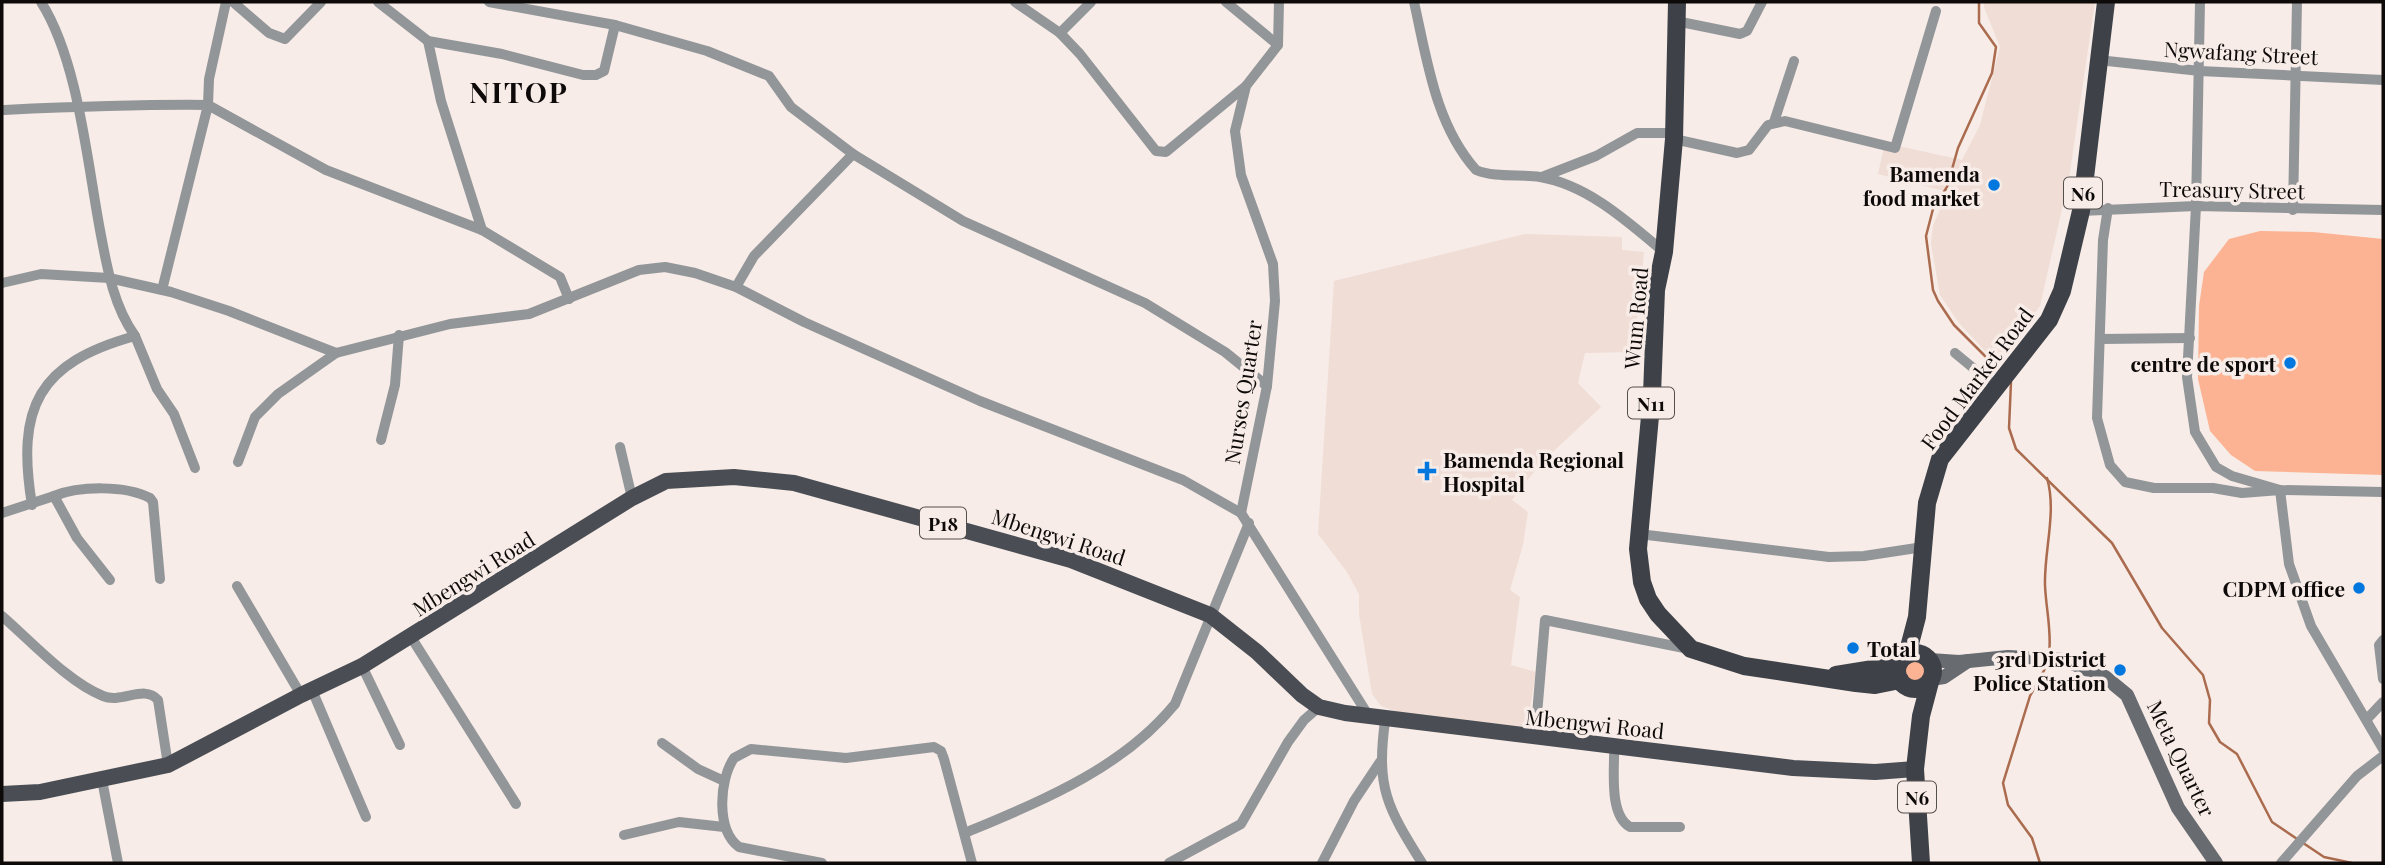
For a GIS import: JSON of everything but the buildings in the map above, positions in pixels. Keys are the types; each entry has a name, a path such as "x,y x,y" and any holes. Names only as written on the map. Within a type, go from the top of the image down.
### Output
{"highway":[{"name":"Wum Road","path":"1677,2 1674,136 1664,252 1656,290 1652,394 1639,534 1642,582 1648,599 1691,649"},
{"name":"Food Market Road","path":"1902,671 1917,617 1927,503 1940,459 2057,305 2072,258 2081,211 2106,2"},
{"name":"Food Market Road","path":"1917,617 1921,642 1929,659"},
{"path":"1691,649 1744,666 1826,677 1902,671 1918,653 1929,659"},
{"name":"N6","path":"1920,863 1915,769 1918,731 1933,669 1929,659"},
{"path":"1902,671 1913,689 1931,680"},
{"name":"N6","path":"1902,671 1918,731"}],"main road":[{"name":"Mbengwi Road","path":"2,794 40,792 168,765 306,692 362,666 632,498 666,481 734,477 794,483 1072,560 1210,615 1234,632 1302,695 1319,707 1378,719 1793,768 1875,772 1915,769"},
{"name":"Meta Quarter","path":"1969,661 2008,657 2065,660 2105,677 2127,695 2178,808 2216,863"},
{"path":"1929,659 1969,661"},
{"path":"1931,680 1944,677 1969,661"}],"street":[{"path":"41,2 55,24 77,109 109,278 125,323 135,336 156,389 174,414 195,468"},
{"path":"162,290 208,105 209,79 226,2"},
{"path":"233,2 269,33 285,39 321,2"},
{"path":"378,2 428,41 596,75 607,64 615,25"},
{"path":"489,2 615,25 708,51 769,76 792,107 853,154 963,221 1145,303 1217,347 1267,386"},
{"path":"1015,2 1060,33 1080,54 1156,151 1166,152 1246,86"},
{"path":"1060,33 1091,2"},
{"path":"1226,2 1278,46"},
{"path":"1278,46 1279,2"},
{"path":"1413,2 1443,117 1465,158 1482,173 1542,177 1574,188 1620,215 1664,252"},
{"path":"1676,21 1740,34 1747,31 1762,2"},
{"path":"2200,2 2196,206 2188,394 2193,425 2216,467 2232,476 2280,490"},
{"path":"2293,210 2297,2"},
{"path":"1542,177 1596,156 1637,133 1674,136 1737,153 1749,150 1764,128 1774,122 1785,121 1895,148 1936,11"},
{"path":"428,41 441,101 481,230"},
{"name":"Nurses Quarter","path":"1241,513 1267,386 1275,301 1273,264 1235,148 1235,131 1246,86 1278,46"},
{"name":"Ngwafang Street","path":"2098,60 2200,71 2383,80"},
{"path":"1774,122 1794,61"},
{"path":"2,110 77,109 126,104 208,105 326,170 481,230 560,277 569,299"},
{"path":"736,287 754,256 853,154"},
{"name":"Treasury Street","path":"2081,211 2196,206 2383,210"},
{"path":"2108,208 2103,240 2097,418 2110,465 2125,482 2154,488 2213,488 2242,493 2280,490 2383,492"},
{"path":"238,462 255,417 278,394 336,353 399,335 529,314 639,270 665,267 695,273 736,287 804,322 936,382 1183,480 1241,513 1275,570 1378,719 1380,762 1391,808 1422,863"},
{"path":"2,283 41,274 109,278 162,290 260,322 336,353"},
{"path":"381,440 395,385 399,335"},
{"path":"32,505 27,477 27,437 37,399 47,381 68,363 135,336"},
{"path":"2101,338 2190,338"},
{"path":"1955,353 2002,378"},
{"path":"620,447 632,498"},
{"path":"2,513 32,505 70,489 96,488 150,498 153,502 160,579"},
{"path":"2280,490 2289,564 2311,626 2383,749"},
{"path":"54,496 77,538 110,579"},
{"path":"965,833 1059,791 1127,750 1160,722 1175,704 1249,523"},
{"path":"1639,534 1829,557 1864,556 1923,547"},
{"path":"237,586 306,692 366,817"},
{"path":"2,616 83,686 115,700 146,692 153,694 158,700 168,765"},
{"path":"1535,738 1545,620 1691,649"},
{"path":"411,637 516,804"},
{"path":"2383,640 2378,653 2383,679"},
{"path":"362,666 400,745"},
{"path":"2367,719 2383,702"},
{"path":"1169,863 1241,824 1289,742 1304,720 1319,707"},
{"path":"662,743 698,769 724,781"},
{"path":"822,863 787,859 739,847 732,842 724,827 724,781 734,758 751,749 846,758 934,747 941,751 944,759 972,863"},
{"path":"1614,747 1616,804 1624,824 1630,827 1680,827"},
{"path":"2281,863 2357,776 2383,756"},
{"path":"1322,863 1354,801 1380,762"},
{"path":"102,780 118,863"},
{"path":"624,835 679,822 724,827"}],"shaded area":[{"name":"Bamenda food market","path":"1984,2 2095,2 2069,178 2040,306 1998,365 1959,323 1940,295 1931,244 1933,225 1948,192 1878,174 1885,143 1962,160 1980,125 2000,47"},
{"name":"centre de sport","path":"2260,231 2313,232 2383,239 2383,475 2255,471 2231,455 2210,431 2198,379 2199,306 2204,272 2229,239"},
{"name":"Bamenda Regional Hospital","path":"1525,234 1622,237 1622,250 1644,252 1634,352 1585,353 1578,383 1601,407 1542,462 1512,500 1528,512 1523,545 1510,590 1520,597 1511,665 1536,672 1527,727 1403,714 1381,706 1372,694 1359,614 1359,594 1347,572 1318,534 1334,281"},
{"path":"1916,659 1924,662 1927,670 1924,678 1916,681 1908,678 1905,670 1908,662"}],"waterway":[{"path":"1979,2 1979,23 1996,47 1992,73 1958,148 1947,187 1933,209 1926,236 1933,290 1938,301 1954,325 1999,370"},
{"path":"2011,382 2009,428 2016,449 2112,543 2162,628 2203,675 2210,700 2209,723 2220,742 2237,754 2272,822 2324,857 2352,863"},
{"path":"2047,478 2051,504 2045,572 2049,655"},
{"path":"2040,863 2032,838 2008,805 2003,783 2030,696 2047,665"}],"place":[{"name":"Bamenda food market","path":"1994,185"},
{"name":"centre de sport","path":"2290,363"},
{"name":"Bamenda Regional Hospital","path":"1427,471"},
{"name":"CDPM office","path":"2359,588"},
{"name":"Total","path":"1853,648"},
{"name":"3rd District Police Station","path":"2120,670"}],"district":[{"name":"NITOP","path":"519,91"}]}
